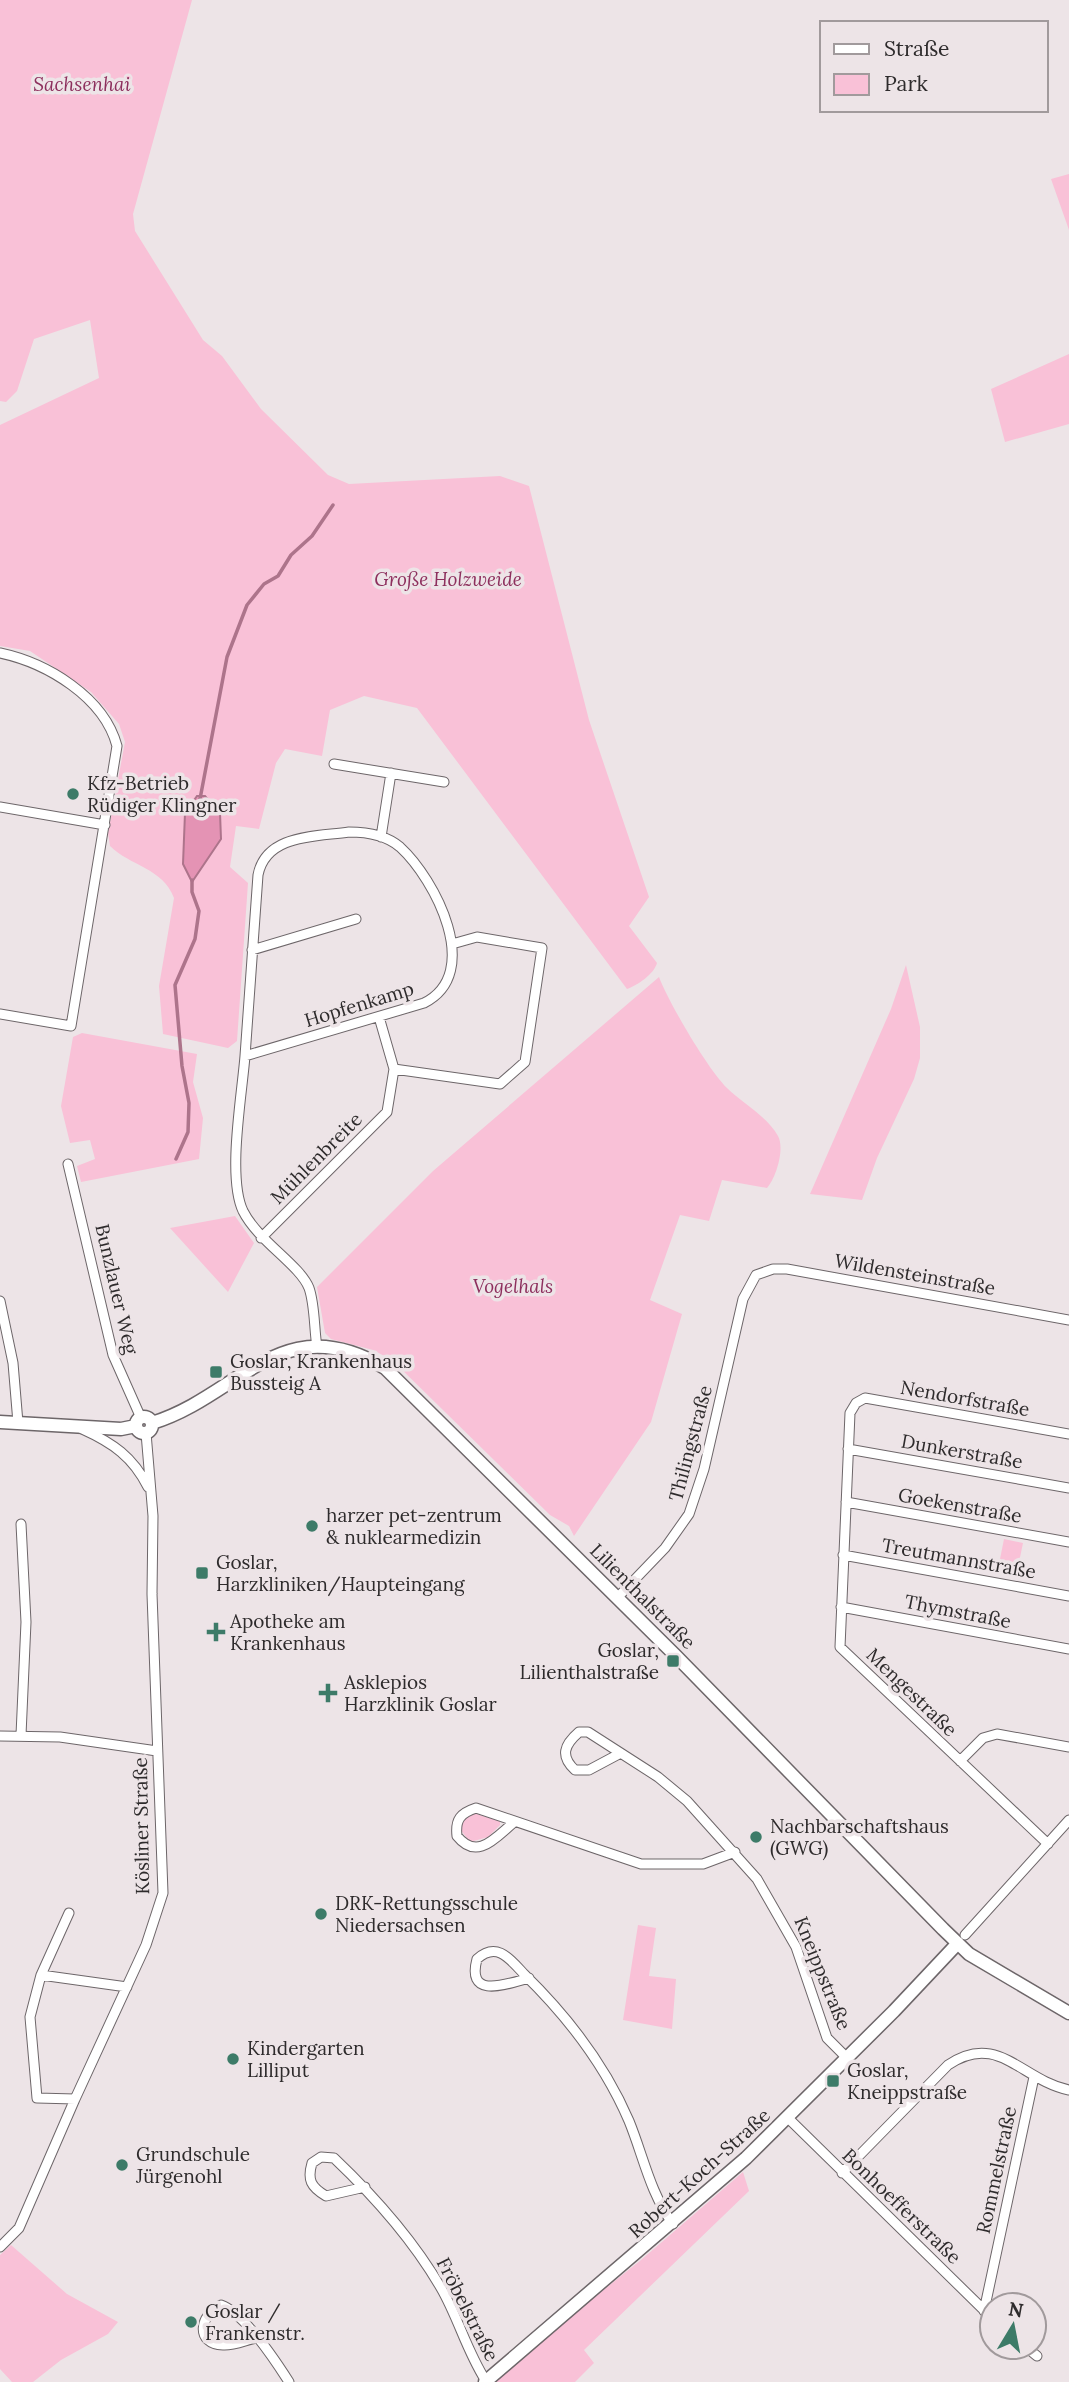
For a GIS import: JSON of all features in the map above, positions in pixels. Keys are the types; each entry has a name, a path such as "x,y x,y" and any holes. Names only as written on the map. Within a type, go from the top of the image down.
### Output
{"street":[{"path":"0,653 30,659 87,698 112,728 117,746 71,1026 0,1013"},
{"path":"334,764 444,782"},
{"path":"317,1347 306,1284 261,1238 243,1210 236,1184 258,875 262,861 272,849 289,841 349,832 381,836 391,773"},
{"path":"0,807 105,825"},
{"name":"Hopfenkamp","path":"245,1056 424,1003 439,994 452,975 452,944 442,912 429,887 400,847 381,836"},
{"path":"252,950 356,919"},
{"path":"394,1069 500,1084 525,1062 542,948 477,937 452,944"},
{"name":"Mühlenbreite","path":"261,1238 387,1112 394,1069 379,1017"},
{"name":"Bunzlauer Weg","path":"68,1164 113,1355 144,1425"},
{"name":"Wildensteinstraße","path":"756,1275 773,1269 787,1269 1069,1320"},
{"name":"Thilingstraße","path":"617,1598 665,1548 689,1514 704,1469 743,1299 756,1275"},
{"path":"0,1301 13,1363 18,1423"},
{"name":"Lilienthalstraße","path":"0,1422 121,1429 144,1425 185,1409 266,1358 317,1347 362,1355 403,1382 958,1942 977,1959 1069,2013"},
{"name":"Nendorfstraße","path":"856,1403 865,1398 1069,1434"},
{"name":"Mengestraße","path":"856,1403 850,1413 840,1647 1048,1844"},
{"name":"Kösliner Straße","path":"0,2247 19,2228 146,1945 163,1893 151,1492 144,1425"},
{"path":"78,1427 103,1438 129,1456 151,1492"},
{"name":"Dunkerstraße","path":"848,1449 1069,1488"},
{"name":"Goekenstraße","path":"846,1502 1069,1542"},
{"path":"21,1524 26,1622 21,1735"},
{"name":"Treutmannstraße","path":"843,1555 1069,1596"},
{"name":"Thymstraße","path":"841,1607 1069,1650"},
{"name":"Kneippstraße","path":"620,1754 589,1770 575,1770 566,1761 564,1751 568,1741 579,1732 588,1732 658,1777 687,1801 735,1852 778,1911 796,1947 827,2038 848,2059"},
{"path":"960,1761 983,1738 996,1734 1069,1747"},
{"path":"0,1736 21,1735 157,1751"},
{"path":"513,1823 487,1844 476,1848 464,1845 457,1836 458,1819 463,1812 476,1808 513,1823 641,1864 703,1864 735,1852"},
{"path":"958,1942 1069,1820"},
{"path":"69,1913 41,1975 30,2017 37,2098 75,2099"},
{"name":"Robert-Koch-Straße","path":"485,2381 673,2224 788,2118 848,2059 926,1978 931,1967 958,1942"},
{"path":"529,1978 492,1988 477,1980 474,1969 477,1959 491,1950 502,1951 529,1978 561,2011 605,2075 628,2120 661,2208 673,2224"},
{"path":"41,1975 127,1987"},
{"path":"842,2173 948,2065 963,2054 983,2051 1003,2056 1034,2077 1069,2090"},
{"name":"Rommelstraße","path":"988,2291 1034,2077"},
{"name":"Bonhoefferstraße","path":"788,2118 978,2305"},
{"name":"Fröbelstraße","path":"365,2187 326,2196 313,2188 308,2176 312,2163 321,2157 334,2158 365,2187 398,2225 442,2289 485,2381"},
{"path":"256,2338 223,2345 210,2341 203,2332 203,2320 210,2310 221,2305 232,2309 256,2338 289,2382"}],"green space":[{"path":"0,0 192,0 133,214 135,231 203,340 222,356 261,409 328,475 349,484 500,476 529,486 589,720 649,897 629,926 657,963 653,971 641,982 627,989 417,708 364,696 330,710 322,756 285,749 276,763 259,829 236,826 230,867 248,883 237,1041 228,1048 163,1034 159,986 174,898 162,880 110,846 108,833 125,742 119,724 91,692 30,651 0,646 0,425 99,378 90,320 34,339 17,391 6,402 0,401","holes":["185,813 221,839 192,882 183,864"]},
{"path":"1069,174 1069,230 1051,179"},
{"path":"1069,354 1069,424 1005,442 991,389"},
{"path":"906,965 920,1027 920,1058 914,1079 877,1158 862,1200 810,1194 891,1009"},
{"name":"Vogelhals","path":"659,977 689,1035 709,1066 727,1088 761,1116 778,1136 780,1156 767,1188 722,1180 709,1221 680,1215 650,1300 682,1314 651,1422 574,1536 569,1526 550,1515 392,1360 373,1350 331,1339 325,1333 317,1287 433,1171"},
{"path":"82,1033 197,1054 193,1082 203,1118 199,1159 81,1182 77,1166 95,1159 90,1140 70,1143 61,1106 73,1037"},
{"path":"235,1216 254,1243 228,1292 170,1228"},
{"path":"1004,1539 1023,1543 1018,1567 999,1564"},
{"path":"473,1813 500,1821 500,1825 488,1837 470,1842 460,1829 462,1821"},
{"path":"638,1925 656,1928 649,1976 676,1979 672,2029 623,2020"},
{"path":"743,2172 749,2191 584,2350 594,2363 575,2382 488,2382 641,2260"},
{"path":"11,2245 67,2294 118,2322 108,2334 61,2360 33,2382 12,2382 0,2369 0,2255"}],"shaded area":[{"path":"197,796 205,796 220,813 221,839 192,882 183,864 185,813"}],"waterway":[{"path":"200,799 227,657 247,605 264,584 278,576 291,555 312,536 333,505"},
{"path":"176,1159 188,1132 189,1103 182,1066 175,985 195,939 199,911 192,892 192,880"}],"place":[{"name":"Kfz-Betrieb Rüdiger Klingner","path":"73,794"},
{"name":"Goslar, Krankenhaus Bussteig A","path":"216,1372"},
{"name":"harzer pet-zentrum & nuklearmedizin","path":"312,1526"},
{"name":"Goslar, Harzkliniken/Haupteingang","path":"202,1573"},
{"name":"Apotheke am Krankenhaus","path":"216,1632"},
{"name":"Goslar, Lilienthalstraße","path":"673,1661"},
{"name":"Asklepios Harzklinik Goslar","path":"328,1693"},
{"name":"Nachbarschaftshaus (GWG)","path":"756,1837"},
{"name":"DRK-Rettungsschule Niedersachsen","path":"321,1914"},
{"name":"Kindergarten Lilliput","path":"233,2059"},
{"name":"Goslar, Kneippstraße","path":"833,2081"},
{"name":"Grundschule Jürgenohl","path":"122,2165"},
{"name":"Goslar / Frankenstr.","path":"191,2322"}],"park label":[{"name":"Sachsenhai","path":"82,84"},
{"name":"Große Holzweide","path":"448,579"}]}
